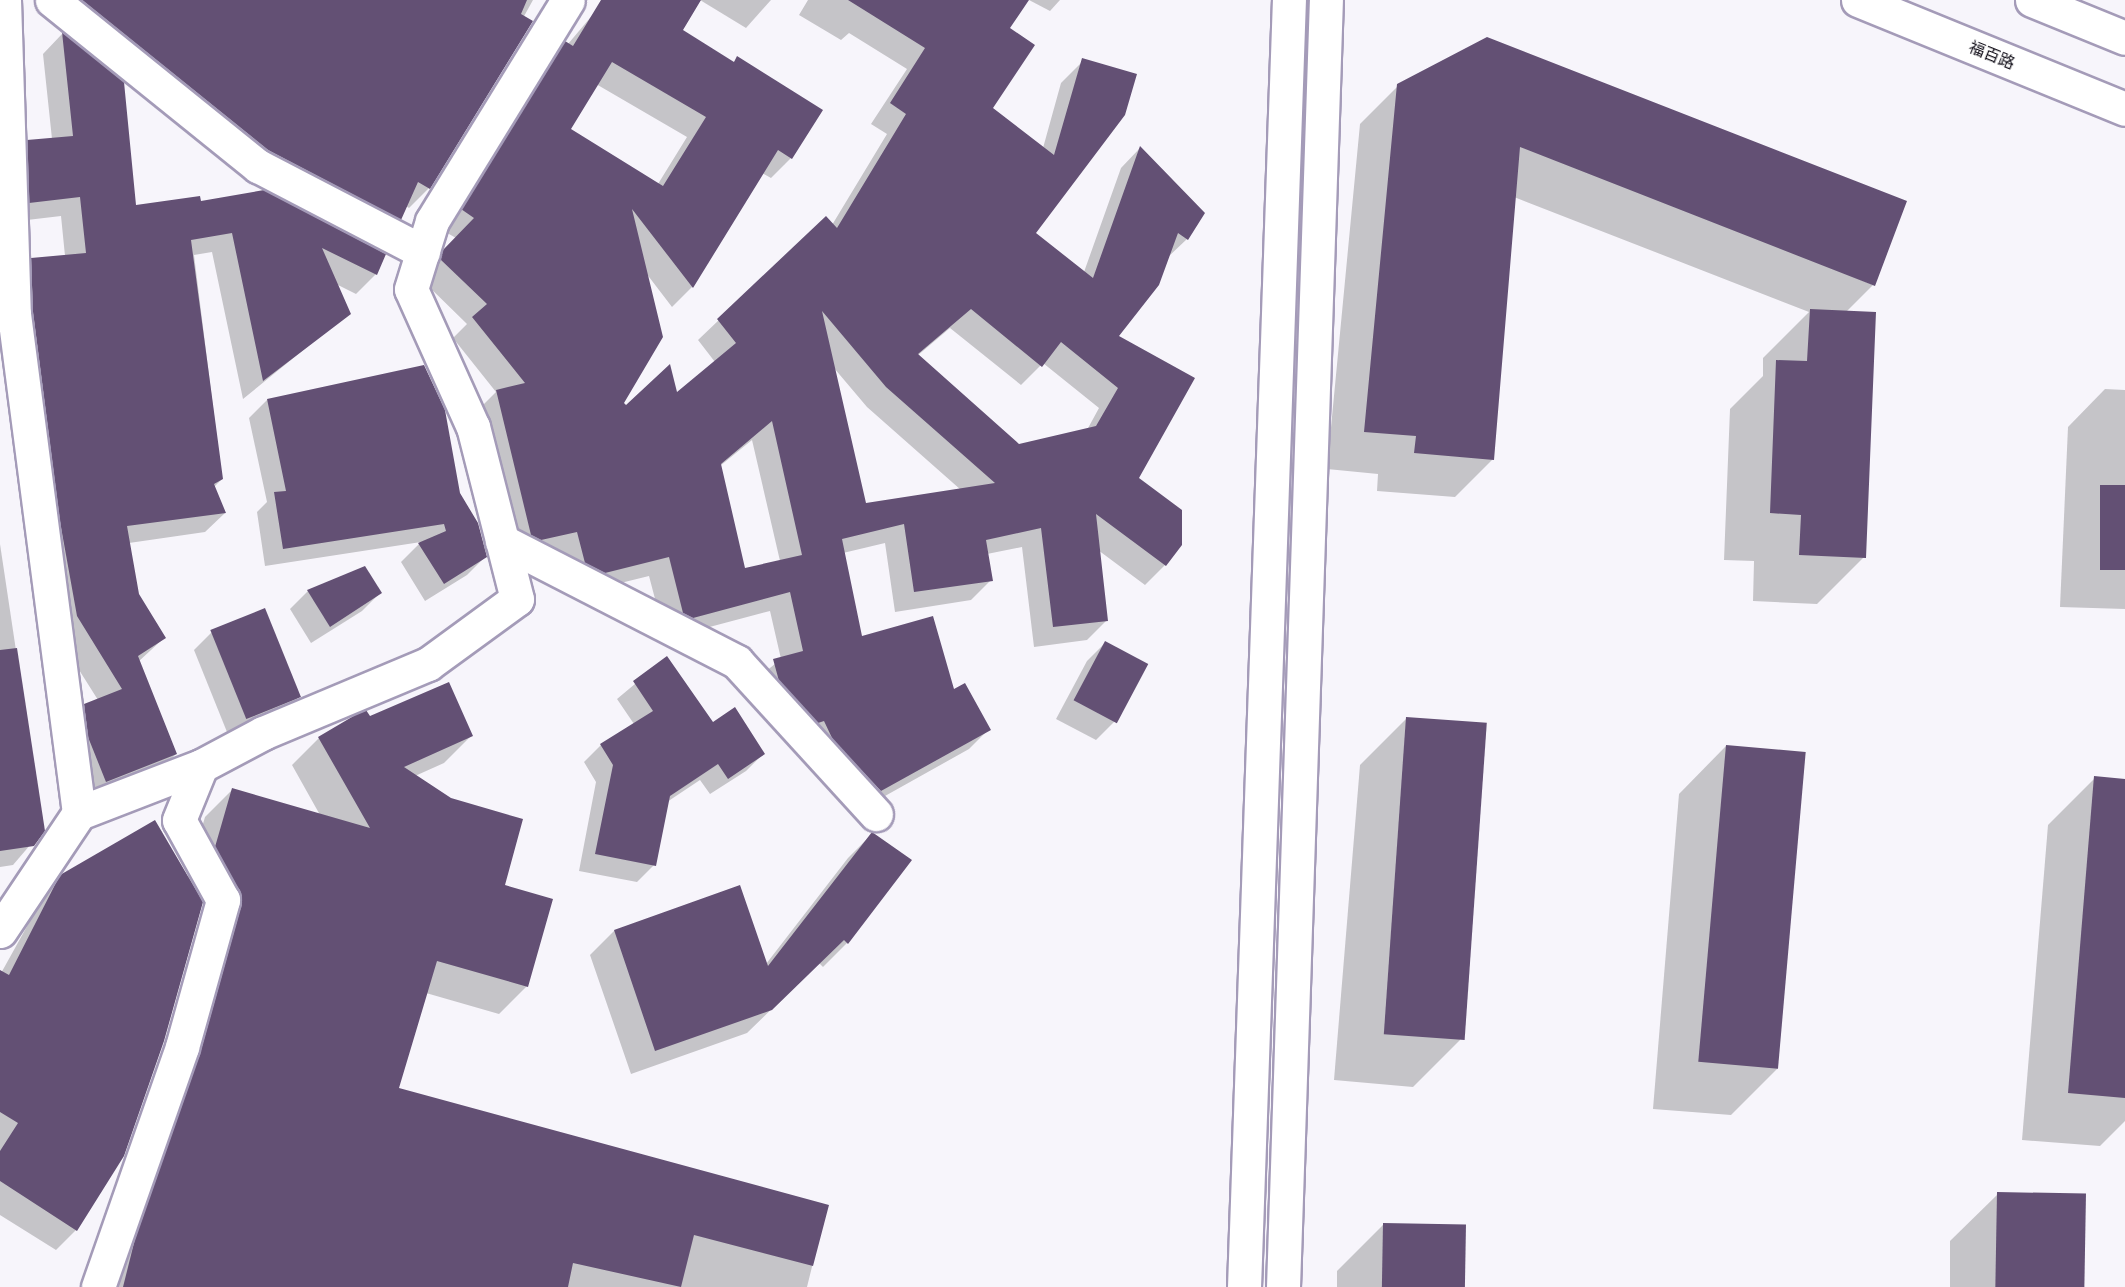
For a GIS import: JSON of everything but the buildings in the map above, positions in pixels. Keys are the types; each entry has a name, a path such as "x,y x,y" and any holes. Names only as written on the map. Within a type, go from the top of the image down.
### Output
{"street":[{"path":"4,0 7,315 79,813"},
{"path":"52,0 258,166 423,252"},
{"path":"0,931 79,813 201,766 263,733 428,664 517,599 473,427 411,289 432,221 568,0"},
{"path":"1244,1287 1289,0"},
{"path":"1283,1287 1326,0"},
{"name":"福百路","path":"1858,0 2125,109"},
{"path":"2032,0 2125,38"},
{"path":"502,541 737,663 876,814"},
{"path":"98,1287 182,1047 224,900 179,820 201,766"}]}
